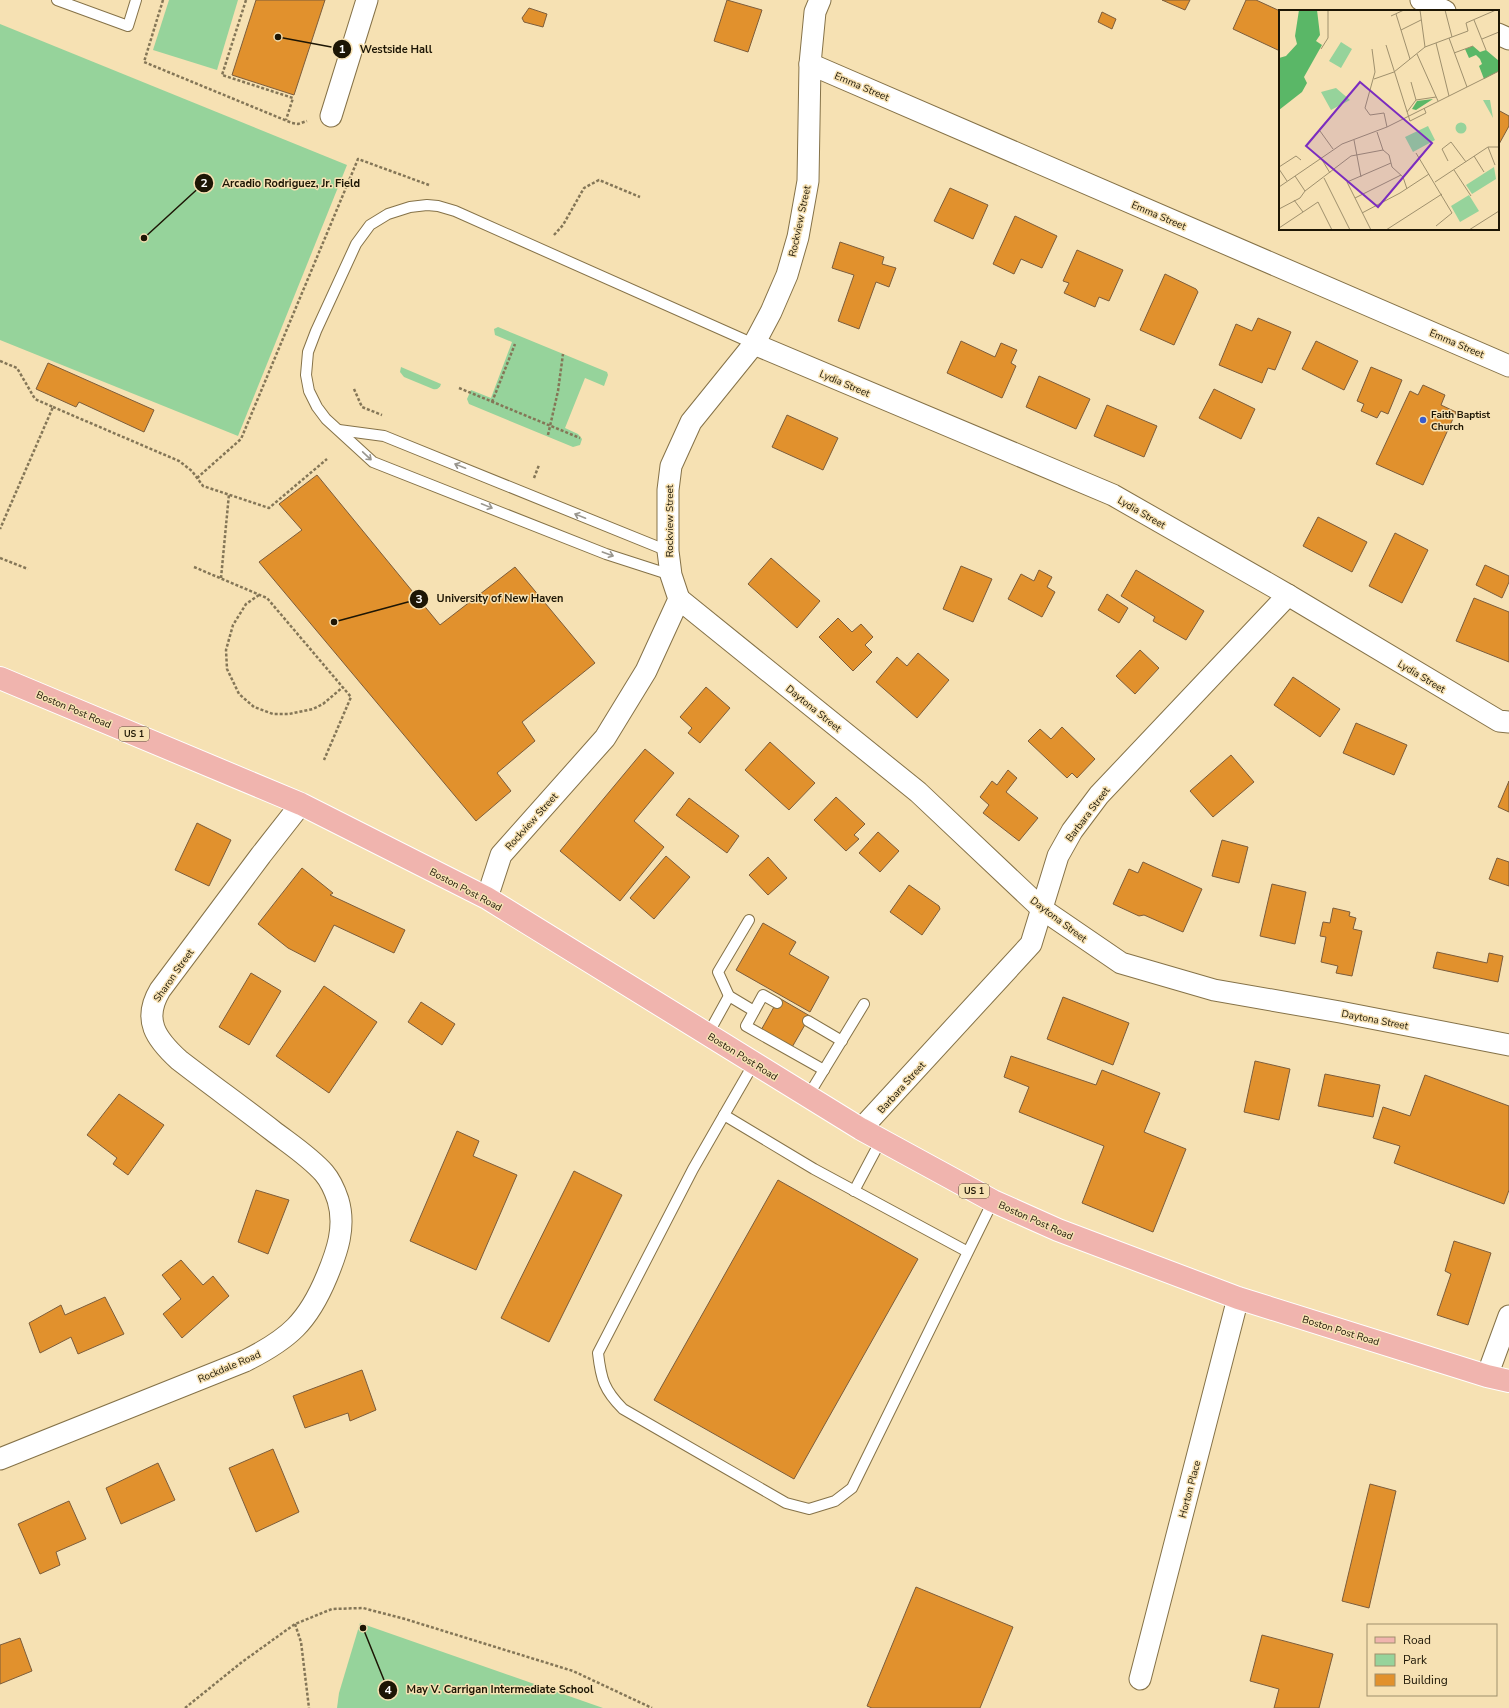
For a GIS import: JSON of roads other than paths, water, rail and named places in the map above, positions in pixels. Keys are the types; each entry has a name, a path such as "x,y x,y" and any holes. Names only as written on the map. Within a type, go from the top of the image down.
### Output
{"main road":[{"name":"Boston Post Road","path":"0,678 301,804 487,898 861,1129 993,1201 1058,1230 1238,1298 1487,1376 1509,1381"}],"street":[{"path":"331,116 367,0"},
{"name":"Rockview Street","path":"487,898 501,855 605,738 646,671 679,599 671,575 668,551 668,490 671,466 692,422 754,344 771,312 787,275 802,217 808,181 810,64 815,12 820,0"},
{"path":"1420,0 1443,10"},
{"path":"1499,34 1509,39"},
{"name":"Emma Street","path":"810,64 1509,366"},
{"name":"Lydia Street","path":"754,344 1113,495 1288,595 1499,721 1509,722"},
{"name":"Barbara Street","path":"861,1129 1031,944 1058,856 1072,831 1099,795 1288,595"},
{"name":"Daytona Street","path":"679,599 918,792 1042,908 1121,963 1214,990 1340,1012 1509,1045"},
{"name":"Sharon Street","path":"301,804 260,855 160,990 152,1005 151,1014 152,1024 162,1043 174,1055 302,1153 325,1174"},
{"name":"Rockdale Road","path":"0,1460 245,1361 285,1338 300,1324 313,1305 339,1244 341,1214 338,1200 325,1174"},
{"name":"Horton Place","path":"1140,1679 1238,1298"},
{"path":"1487,1376 1509,1316"}],"lane":[{"path":"57,0 128,26 136,0"},
{"path":"671,575 606,554 373,462 326,419 317,407 309,391 306,375 308,352 316,331 356,244 370,225 388,214 426,205 438,206 455,212 754,344"},
{"path":"339,430 384,436 668,551"},
{"path":"749,920 718,972 729,996 754,1011"},
{"path":"777,1003 763,995 746,1026 824,1070"},
{"path":"708,1034 729,996"},
{"path":"808,1096 864,1004"},
{"path":"808,1020 842,1041"},
{"path":"754,1063 693,1169 598,1353 601,1376 613,1399 623,1409 786,1503 809,1510 835,1502 852,1488 993,1201"},
{"path":"724,1115 814,1169 968,1252"},
{"path":"854,1191 881,1140"}],"place":[{"name":"Westside Hall","path":"278,37"},
{"name":"Arcadio Rodriguez, Jr. Field","path":"144,238"},
{"name":"Faith Baptist Church","path":"1423,420"},
{"name":"University of New Haven","path":"334,622"},
{"name":"May V. Carrigan Intermediate School","path":"363,1628"}]}
